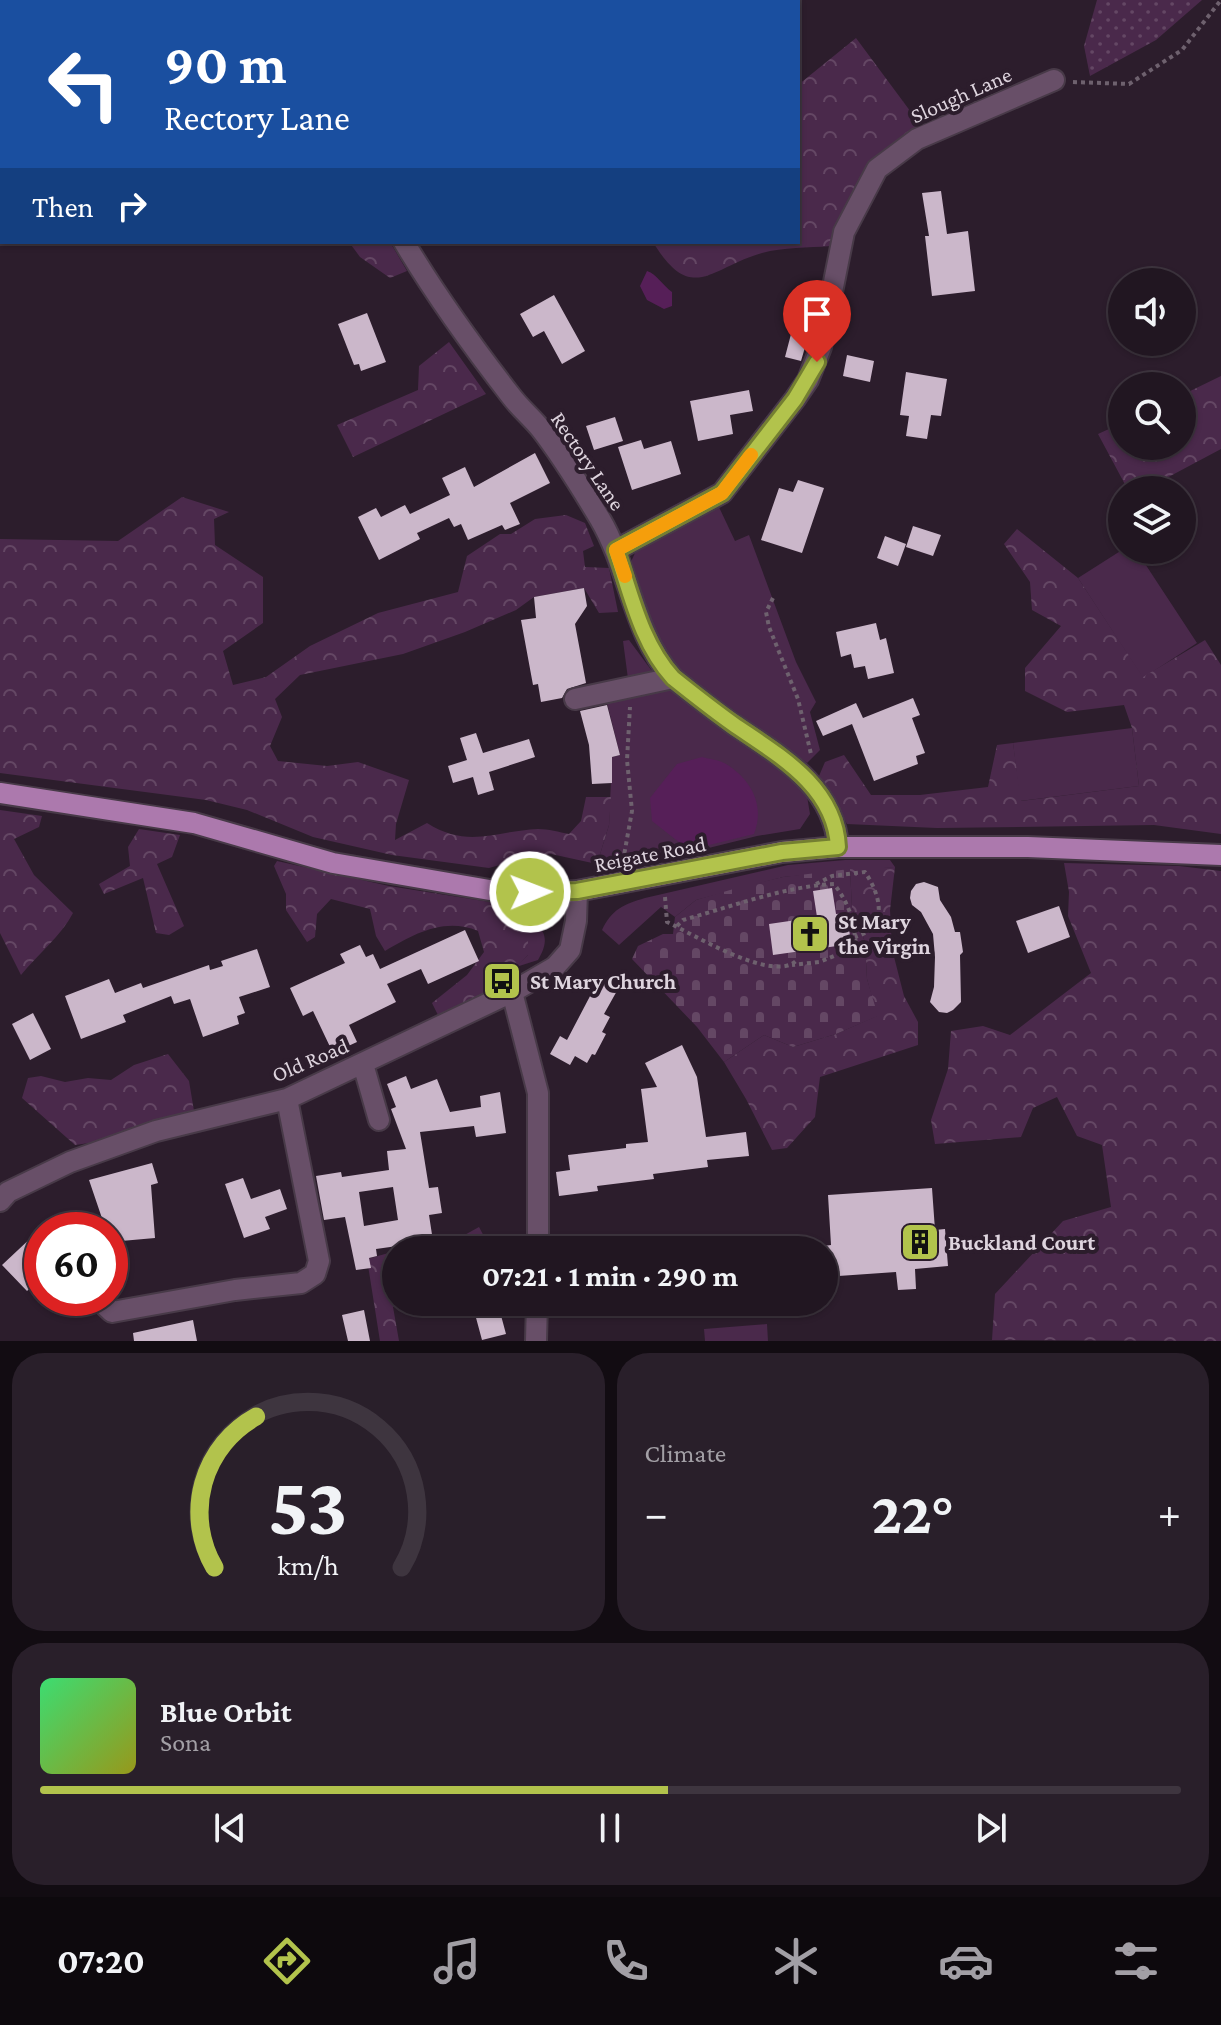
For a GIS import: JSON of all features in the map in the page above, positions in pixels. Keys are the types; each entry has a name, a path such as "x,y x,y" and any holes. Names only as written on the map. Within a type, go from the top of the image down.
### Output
{"main road":[{"name":"Reigate Road","path":"0,793 194,823 333,863 507,893 577,891 782,852 838,847 1028,847 1221,855"}],"street":[{"name":"Slough Lane","path":"616,550 722,493 775,428 808,380 821,347 844,232 877,169 917,139 1054,80"},
{"name":"Rectory Lane","path":"405,244 481,356 539,427 600,520 616,550 645,635 659,663 673,678 793,765 813,785 837,826 838,847"},
{"path":"575,699 673,678"},
{"name":"Old Road","path":"0,1201 8,1192 70,1162 156,1131 287,1099 512,992 555,967 570,950 576,921 577,891"},
{"path":"512,992 538,1093 538,1236"},
{"path":"363,1064 379,1120"},
{"path":"128,1309 235,1290 301,1283 315,1274 319,1261 287,1099"},
{"path":"536,1341 537,1316"}],"path":[{"path":"1054,80 1129,84 1182,50 1221,0"},
{"path":"773,598 766,612 769,627 798,699 814,766 813,785"},
{"path":"620,885 632,811 627,760 632,686"},
{"path":"807,888 832,876 865,872 872,882 878,903 877,924 870,933 855,937"},
{"path":"664,876 667,922 743,959 779,968 794,963 819,962 856,947 854,921 847,902 834,884 683,920 677,926"}],"green space":[{"path":"1097,0 1202,0 1156,40 1090,76 1084,46"},
{"path":"856,38 922,127 867,166 830,246 762,253 703,277 679,273 654,244 800,244 800,83"},
{"path":"350,244 391,244 407,271 390,278 360,257"},
{"path":"449,342 486,394 353,457 337,425 418,390 419,366"},
{"path":"1221,376 1221,449 1170,476 1120,476 1112,460 1196,460 1196,388"},
{"path":"1108,429 1108,453 1098,434"},
{"path":"182,497 229,512 214,519 215,545 263,577 263,623 223,651 233,685 266,677 310,646 378,613 458,592 467,556 500,534 511,534 535,519 566,515 585,523 594,546 583,551 585,567 609,568 618,612 599,613 584,588 534,597 516,610 403,654 300,675 275,699 282,717 270,746 278,761 327,766 358,762 409,780 396,824 395,840 427,823 442,831 469,837 538,829 569,834 581,821 586,797 611,797 609,825 597,864 551,854 489,868 392,855 313,837 247,810 206,800 0,773 0,539 118,541"},
{"path":"718,505 735,541 749,535 796,662 816,702 810,712 820,750 807,763 685,675 655,639 643,611 629,566 635,553"},
{"path":"1017,529 1078,578 1143,677 1205,640 1221,665 1221,834 1154,825 937,828 847,824 819,776 825,762 844,755 871,795 920,795 988,787 997,745 1013,743 1021,801 1139,786 1132,728 1124,705 1067,712 1025,691 1025,668 1061,626 1032,610 1030,582 1004,544"},
{"path":"1108,559 1108,564 1145,564 1197,643 1143,678 1078,578"},
{"path":"629,640 655,675 792,777 807,796 810,814 800,829 757,836 616,871 597,864 609,825 612,757 620,755 606,699 630,694 623,641"},
{"path":"1132,728 1139,786 1020,801 1013,743"},
{"path":"0,810 42,816 39,827 14,839 34,875 73,913 21,975 0,933"},
{"path":"139,829 180,835 172,857 157,864 184,926 169,935 156,933 143,878 104,894 99,884 130,866 128,847"},
{"path":"890,860 895,867 783,877 696,900 675,917 661,907 619,945 602,930 619,909 645,898 788,865"},
{"path":"277,861 389,886 490,902 513,911 528,932 528,955 511,973 502,964 490,969 494,981 485,993 438,1015 432,1003 467,975 484,952 478,931 453,926 430,929 385,951 376,936 370,909 331,899 317,914 315,937 307,942 286,910 286,894 274,866"},
{"path":"1064,863 1179,866 1221,871 1221,1341 992,1340 995,1294 1063,1221 1111,1207 1102,1145 1077,1136 1057,1097 1033,1108 1021,1137 935,1144 931,1120 948,1069 951,1031 983,1026 1010,1035 1091,973 1068,916 1069,892"},
{"path":"895,867 890,910 892,949 904,996 918,1022 918,1045 820,1077 815,1117 787,1148 772,1150 724,1062 764,1035 793,1047 836,1034 877,1016 867,979 865,942 852,908 850,869"},
{"path":"850,869 852,908 865,942 867,979 878,1016 836,1034 793,1047 764,1035 724,1062 697,1027 632,959 638,946 663,934 673,934 675,917 696,900 783,877"},
{"path":"513,911 536,924 545,942 538,960 516,967 528,955 528,932"},
{"path":"168,1054 189,1081 194,1111 103,1141 75,1145 22,1098 28,1078 41,1076 65,1082 88,1078 111,1080 134,1065"},
{"path":"479,1227 484,1236 463,1236"},
{"path":"382,1255 382,1316 395,1316 399,1341 380,1341 367,1259"},
{"path":"767,1324 768,1341 705,1341 704,1329"}],"shaded area":[{"path":"647,271 672,292 672,306 664,309 647,300 640,286"},
{"path":"702,757 724,763 743,778 754,794 757,824 754,834 689,850 652,821 650,798 677,764"}],"building":[{"path":"941,191 947,234 968,231 975,291 932,296 925,236 929,236 922,193"},
{"path":"554,295 585,351 562,364 544,331 533,337 520,314"},
{"path":"367,313 386,362 361,371 359,364 354,365 338,324"},
{"path":"796,315 813,320 801,361 785,357"},
{"path":"847,355 874,361 870,382 843,376"},
{"path":"906,372 947,379 941,416 931,415 927,439 906,436 909,416 900,415"},
{"path":"749,390 753,411 730,415 733,434 698,441 690,401"},
{"path":"615,417 623,441 594,450 586,426"},
{"path":"641,440 644,449 671,441 681,474 632,490 618,447"},
{"path":"535,453 550,483 510,503 520,524 505,530 502,525 468,540 461,524 454,527 449,518 417,533 420,539 379,560 358,517 376,508 381,517 405,505 410,514 450,495 442,478 465,467 474,487"},
{"path":"798,480 824,488 802,553 761,540 779,488 793,492"},
{"path":"913,526 941,535 933,556 906,547"},
{"path":"885,536 906,544 898,566 877,558"},
{"path":"584,588 587,606 575,624 586,683 567,689 562,698 541,702 538,684 533,685 521,620 536,618 534,597"},
{"path":"876,623 880,640 886,638 894,673 868,679 865,666 854,668 851,654 841,657 836,632"},
{"path":"913,698 920,715 912,718 925,753 916,756 918,764 874,781 852,724 823,736 816,721 856,703 863,718"},
{"path":"607,705 620,755 612,757 612,783 592,784 589,745 580,711"},
{"path":"476,733 483,753 529,739 535,757 489,772 494,790 478,795 473,777 453,783 448,766 467,760 460,738"},
{"path":"924,882 938,887 940,900 951,917 955,932 960,932 963,952 960,955 961,1002 947,1013 939,1012 930,1002 934,987 933,934 910,898 916,884"},
{"name":"St Mary the Virgin","path":"832,888 836,914 847,913 851,944 773,955 769,924 817,917 813,891"},
{"path":"1059,906 1070,937 1028,953 1016,921"},
{"path":"465,930 479,961 428,984 421,969 387,984 396,1002 349,1025 357,1042 333,1053 313,1011 303,1016 290,988 345,963 340,954 360,945 366,957 373,954 380,969"},
{"path":"257,949 270,987 239,997 245,1013 237,1016 239,1024 203,1037 190,999 174,1004 171,996 123,1015 126,1022 81,1039 65,996 109,979 115,993 141,983 143,988 209,965 210,970 223,966 221,961"},
{"path":"599,979 618,989 604,1014 610,1017 602,1032 606,1034 587,1063 575,1056 570,1065 550,1054 560,1036 567,1040"},
{"path":"33,1013 51,1049 30,1060 12,1024"},
{"path":"682,1045 697,1077 706,1137 746,1132 749,1156 707,1160 708,1167 653,1174 654,1179 597,1186 598,1191 559,1196 556,1172 570,1170 568,1155 648,1142 641,1089 657,1087 645,1063"},
{"path":"406,1076 411,1089 437,1079 450,1112 481,1107 480,1096 500,1092 506,1133 476,1137 474,1126 420,1132 429,1188 438,1187 442,1213 429,1215 432,1236 382,1236 382,1248 376,1249 377,1256 369,1258 371,1268 356,1270 345,1217 324,1220 316,1176 341,1172 342,1177 389,1170 387,1151 406,1149 391,1109 396,1107 387,1084","holes":["393,1187 398,1220 364,1226 359,1192"]},
{"path":"152,1163 158,1183 151,1185 155,1238 128,1240 128,1212 100,1212 89,1180"},
{"path":"243,1178 251,1199 280,1189 287,1209 265,1217 270,1229 244,1238 225,1184"},
{"name":"Buckland Court","path":"932,1188 935,1230 945,1229 948,1266 915,1269 916,1289 898,1290 896,1272 838,1276 838,1236 830,1236 828,1195"},
{"path":"24,1244 24,1288 2,1265"},
{"path":"364,1310 370,1341 348,1341 342,1315"},
{"path":"476,1316 501,1316 506,1334 482,1340"},
{"path":"193,1320 197,1341 134,1341 133,1333"}],"slow traffic":[{"path":"625,576 616,550 722,493 751,455"}],"place":[{"name":"St Mary the Virgin","path":"810,934"},
{"name":"St Mary Church","path":"502,981"},
{"name":"Buckland Court","path":"920,1242"}],"route":[{"path":"530,892 577,891 620,885 782,852 838,847 837,826 813,785 793,765 724,717 673,678 659,663 645,635 616,550 722,493 775,428 817,362"}]}
